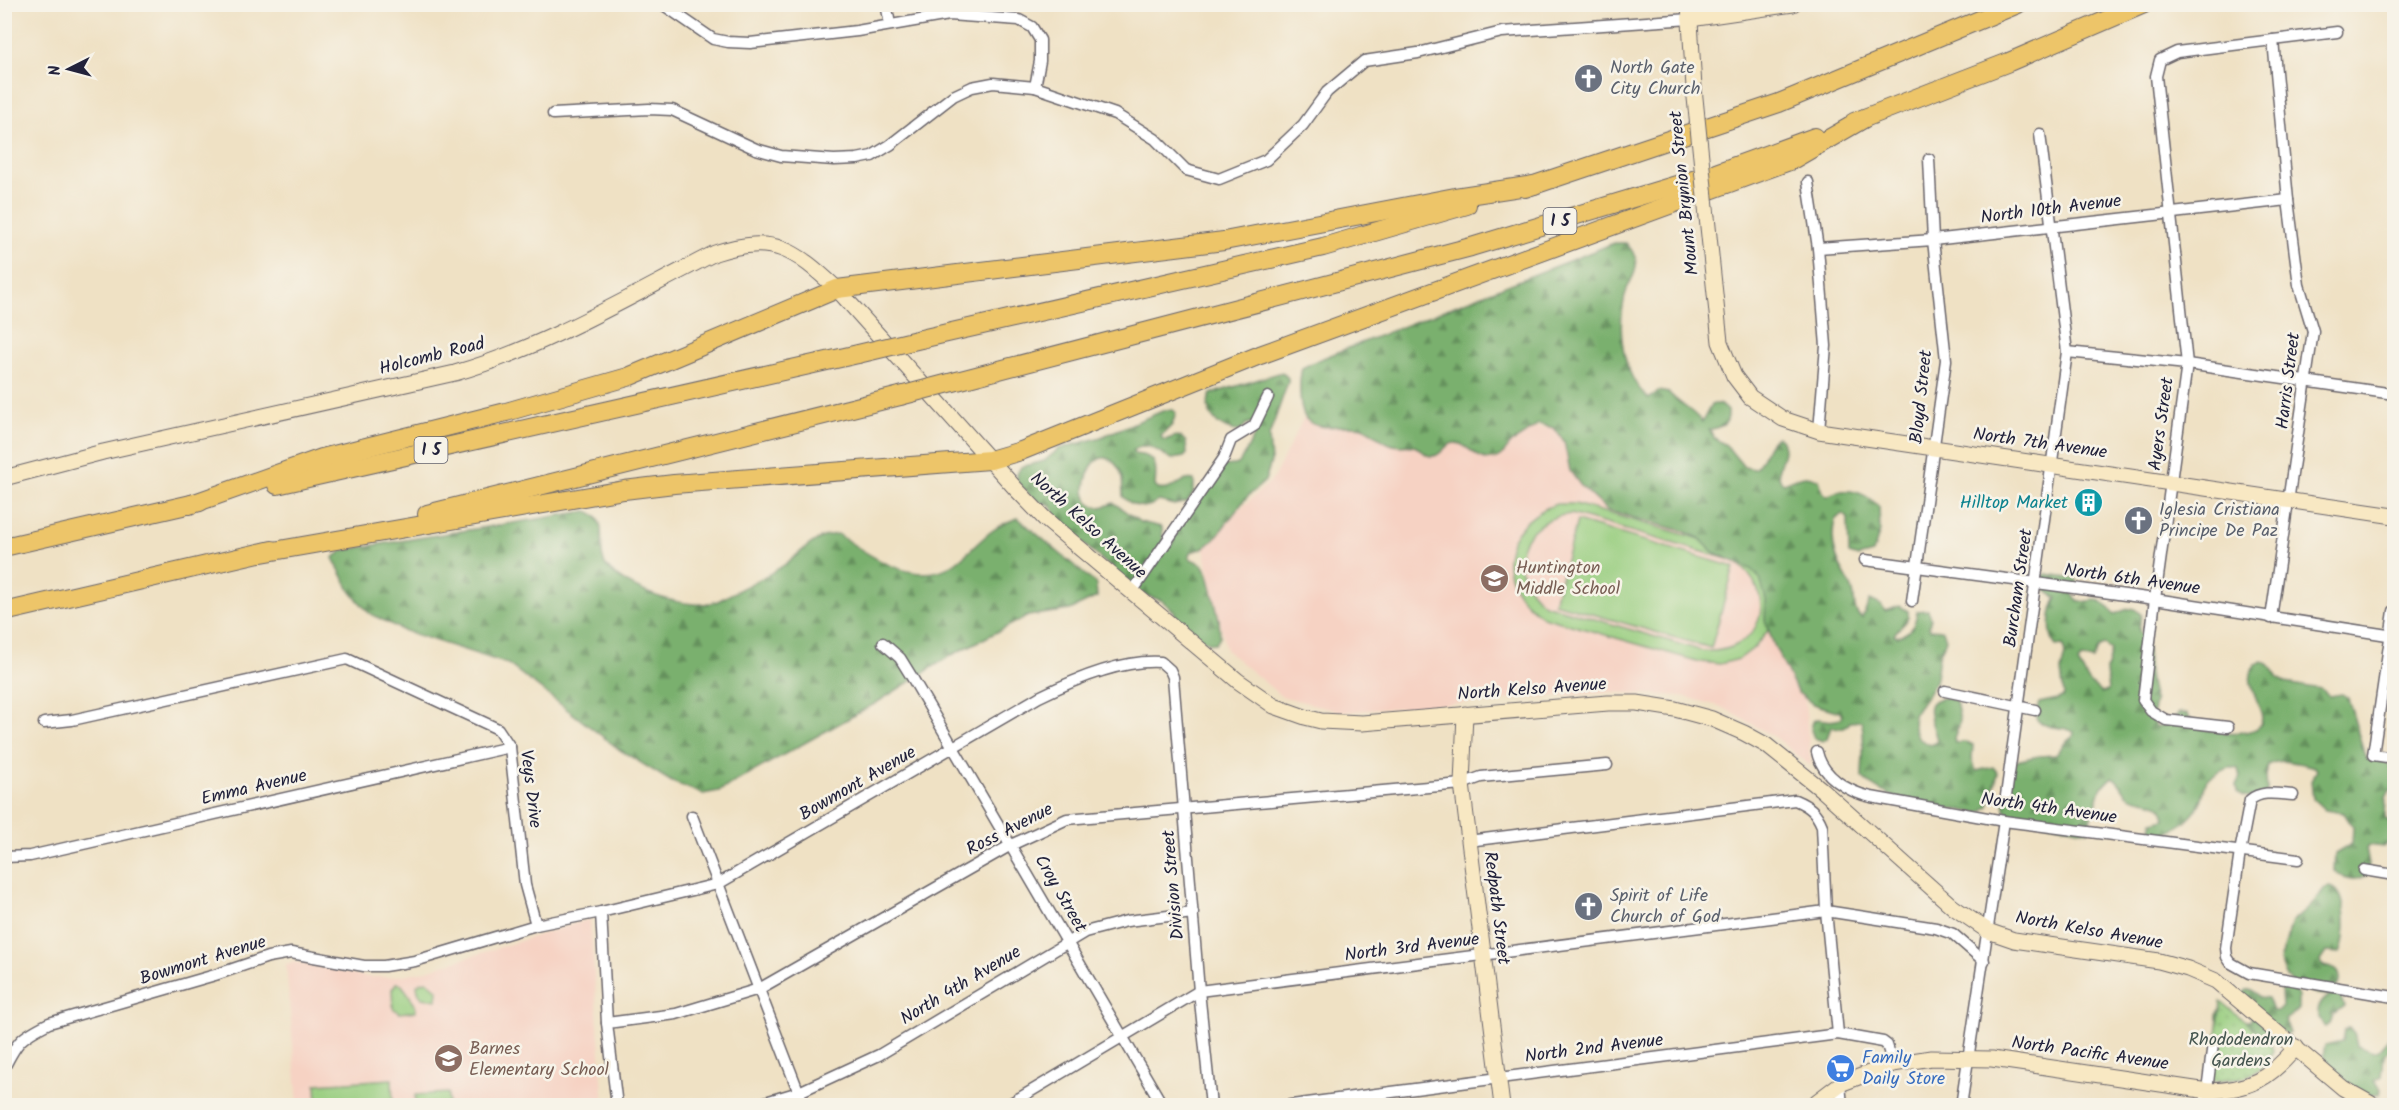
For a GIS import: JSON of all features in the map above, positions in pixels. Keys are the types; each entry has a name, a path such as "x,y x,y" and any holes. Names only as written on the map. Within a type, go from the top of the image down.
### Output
{"highway":[{"name":"I 5","path":"4,547 1323,247 1534,185 1779,103 2018,4"},
{"name":"I 5","path":"4,612 530,490 1471,247 1716,173 2009,62 2144,4"},
{"path":"262,553 624,490 990,459 1021,451 1260,355 1792,160 1865,118"},
{"path":"189,505 322,458 507,412 628,377 837,289 1224,241 1455,197 1534,185"}],"street":[{"path":"662,4 713,39 728,42 771,41 858,31 949,15 1019,20 1032,27 1040,40 1040,61 1035,87"},
{"path":"886,4 890,24"},
{"path":"553,114 672,110 756,149 781,156 834,160 857,159 872,156 890,145 953,96 972,87 993,83 1035,87 1115,114 1155,139 1186,170 1219,179 1266,160 1303,126 1327,92 1364,61 1418,53 1503,32 1689,12 1793,4"},
{"name":"Mount Brynion Street","path":"1689,12 1694,88 1720,342"},
{"path":"2273,40 2337,32"},
{"name":"Ayers Street","path":"2228,727 2166,720 2151,711 2143,700 2187,364 2156,76 2160,60 2177,52 2273,40"},
{"name":"Harris Street","path":"2271,618 2308,381 2313,331 2300,285 2288,200 2273,40"},
{"name":"Burcham Street","path":"2006,796 2067,352 2040,134"},
{"name":"Bloyd Street","path":"1912,601 1946,360 1933,240 1929,159"},
{"path":"1808,183 1818,248 1827,346 1819,431"},
{"name":"North 10th Avenue","path":"1818,248 1933,240 2288,200"},
{"name":"Holcomb Road","path":"4,478 103,452 455,373 496,361 534,345 714,253 737,246 758,244 787,249 809,263 837,289"},
{"name":"North Kelso Avenue","path":"837,289 1045,519 1238,681 1274,706 1321,721 1362,723 1637,703 1676,709 1713,719 1766,745 1821,789 1953,907 1988,931 2013,940 2159,962 2188,969 2216,981 2296,1047"},
{"name":"North 7th Avenue","path":"1720,342 1734,376 1750,397 1784,419 1819,431 2394,516"},
{"path":"2067,352 2187,364 2394,394"},
{"path":"1132,592 1224,458 1231,440 1254,426 1268,397"},
{"name":"North 6th Avenue","path":"1865,560 2155,599 2393,636"},
{"path":"2394,611 2393,636 2373,755 2394,758"},
{"name":"Croy Street","path":"883,644 900,658 1163,1106"},
{"name":"Veys Drive","path":"44,723 72,720 347,659 498,729 510,747 525,885 536,925"},
{"name":"Bowmont Avenue","path":"4,1068 14,1046 27,1034 49,1023 268,957 291,953 364,966 384,966 415,961 560,918 601,912 718,884 1040,697 1074,680 1106,670 1153,661 1165,665"},
{"name":"Division Street","path":"1165,665 1173,677 1199,991 1211,1106"},
{"path":"1945,691 2035,710"},
{"name":"Redpath Street","path":"1465,714 1462,784 1502,1106"},
{"name":"Emma Avenue","path":"4,857 30,856 510,747"},
{"name":"North 4th Avenue","path":"1817,752 1821,766 1854,793 2004,821 2298,859"},
{"name":"Ross Avenue","path":"607,1023 676,1014 759,989 1011,845 1067,819 1462,784 1481,777 1607,765"},
{"path":"2293,795 2263,794 2250,800 2240,852 2226,948 2227,957 2231,963 2249,973 2394,997"},
{"path":"1468,841 1795,800 1812,808 1822,826 1826,911 1838,1034"},
{"path":"693,816 804,1106"},
{"path":"1961,1106 2004,821"},
{"path":"2364,870 2394,875"},
{"name":"North 3rd Avenue","path":"1006,1106 1199,991 1826,911 1936,928 1953,934 1984,961"},
{"path":"601,912 607,1023 617,1106"},
{"name":"North 4th Avenue","path":"752,1106 799,1092 879,1055 1068,941 1104,925 1193,913"},
{"name":"North 2nd Avenue","path":"1284,1106 1838,1034 1883,1041 1888,1047 1893,1064"},
{"path":"2206,1098 2213,1043"},
{"path":"2296,1047 2343,1088 2375,1106"},
{"name":"North Pacific Avenue","path":"1811,1106 1840,1084 1893,1064 1931,1058 1969,1057 2206,1098 2227,1090 2245,1087 2262,1079 2280,1066 2296,1047"},
{"path":"1840,1084 1842,1106"}],"shaded area":[{"name":"Huntington Middle School","path":"1303,419 1407,426 1554,428 1588,470 1745,539 1801,659 1811,766 1773,736 1722,707 1682,696 1611,692 1342,712 1281,696 1226,650 1204,549 1209,537 1273,479"},
{"name":"Barnes Elementary School","path":"590,919 604,1105 298,1105 286,964 295,962 367,977 392,977 421,972"}],"green space":[{"path":"1614,243 1626,243 1636,260 1636,267 1624,303 1621,333 1626,362 1639,388 1649,399 1658,391 1669,393 1702,422 1711,405 1720,405 1728,411 1727,420 1723,425 1709,430 1714,438 1726,445 1744,467 1754,469 1758,466 1769,444 1777,437 1781,439 1784,446 1779,470 1781,481 1784,483 1805,476 1813,478 1819,480 1827,496 1841,491 1854,492 1868,497 1879,507 1880,531 1873,553 1858,557 1849,554 1848,518 1842,514 1835,520 1833,541 1836,555 1852,588 1859,616 1862,618 1870,600 1881,605 1885,611 1900,606 1908,611 1906,622 1894,635 1897,637 1912,628 1917,611 1928,610 1931,618 1930,629 1943,630 1946,639 1939,656 1937,674 1931,690 1915,713 1915,730 1925,743 1931,745 1937,742 1930,718 1930,706 1941,698 1956,701 1960,721 1954,738 1955,743 1967,742 1973,745 1972,759 1976,771 1993,767 1998,773 1989,806 1980,813 1917,803 1887,794 1874,787 1862,777 1864,740 1861,721 1850,722 1842,727 1831,727 1827,738 1823,741 1814,738 1811,730 1813,721 1817,719 1833,721 1842,717 1840,712 1813,704 1797,692 1774,645 1765,620 1766,600 1760,579 1751,569 1713,552 1699,538 1683,531 1608,511 1581,486 1570,471 1564,441 1554,428 1538,424 1512,443 1499,457 1486,459 1455,443 1448,445 1435,456 1431,456 1413,446 1389,444 1362,427 1320,426 1308,421 1305,417 1300,396 1302,368"},
{"path":"1282,372 1288,378 1288,382 1269,436 1271,462 1265,481 1246,498 1213,541 1201,549 1190,552 1189,556 1202,564 1208,574 1219,619 1220,636 1216,643 1200,638 1173,620 1175,612 1161,600 1143,595 1062,525 1050,505 1035,500 1017,482 1017,474 1021,467 1044,461 1059,449 1101,437 1165,410 1173,410 1176,413 1172,425 1161,436 1163,440 1176,436 1181,437 1186,442 1187,454 1184,457 1172,459 1148,446 1138,447 1133,451 1135,454 1153,460 1156,468 1155,486 1158,489 1194,480 1194,492 1187,502 1174,505 1159,501 1145,507 1132,504 1123,497 1121,472 1110,459 1101,458 1094,464 1088,473 1085,485 1086,496 1091,504 1100,507 1114,503 1140,522 1162,527 1163,540 1168,548 1173,543 1181,521 1223,466 1239,463 1255,433 1254,422 1246,424 1240,431 1220,425 1208,408 1211,394"},
{"path":"1556,504 1575,504 1736,549 1753,559 1773,613 1767,632 1755,647 1739,659 1720,664 1700,662 1543,617 1526,603 1515,588 1509,572 1508,556 1513,540 1522,526 1537,514","holes":["1571,514 1734,561 1749,575 1758,590 1761,605 1759,620 1751,633 1739,643 1723,650 1703,651 1544,604 1531,591 1523,577 1520,563 1522,549 1528,536 1538,526 1553,518"]},
{"path":"587,511 595,515 599,521 603,560 616,576 644,591 678,602 708,604 720,600 777,570 809,545 829,535 838,534 864,552 894,567 925,573 941,570 955,563 998,527 1018,518 1096,584 1097,597 1070,610 1028,616 950,656 876,703 719,791 703,794 672,782 620,750 508,664 402,630 369,613 351,592 333,558 344,550"},
{"path":"1577,521 1734,567 1711,648 1554,603"},
{"path":"2046,574 2075,578 2078,583 2073,595 2078,602 2099,600 2114,614 2131,608 2141,615 2139,630 2146,643 2150,683 2155,701 2152,718 2156,727 2166,725 2179,713 2187,714 2200,728 2213,731 2242,732 2257,728 2262,720 2251,682 2252,671 2262,661 2269,665 2278,678 2285,683 2321,689 2330,696 2342,694 2348,698 2365,757 2368,760 2382,756 2385,763 2394,769 2394,790 2390,790 2386,798 2385,818 2394,825 2394,837 2383,847 2368,845 2366,848 2369,864 2367,875 2359,879 2350,879 2334,870 2335,854 2352,844 2353,827 2344,813 2325,810 2313,799 2311,781 2317,770 2315,767 2291,762 2268,765 2267,792 2252,798 2244,797 2237,792 2236,785 2240,777 2238,769 2230,768 2222,771 2207,780 2201,800 2192,814 2174,830 2161,835 2155,835 2151,829 2153,822 2166,819 2161,807 2128,795 2112,777 2101,788 2088,831 2007,815 2005,795 2016,761 2056,755 2067,740 2073,737 2074,732 2042,724 2038,721 2036,712 2039,703 2064,696 2061,671 2065,654 2063,645 2056,646 2051,636 2051,615 2057,598 2044,589 2042,577","holes":["2104,645 2111,650 2106,671 2108,691 2101,693 2089,682 2078,663 2081,658 2093,660 2099,647"]},
{"path":"2330,887 2336,890 2341,897 2345,916 2344,937 2340,953 2327,952 2321,961 2323,966 2338,972 2340,982 2329,994 2317,995 2296,986 2286,976 2280,961 2292,922 2312,905 2324,889"},
{"path":"427,981 438,990 437,1000 422,998 418,991 417,985"},
{"path":"396,983 401,984 405,989 416,1011 400,1013 393,1008 392,989"},
{"path":"2285,985 2293,987 2298,997 2298,1010 2285,1020 2290,1033 2274,1039 2263,1037 2260,1069 2246,1070 2217,1019 2217,1013 2221,1009 2242,1021 2250,1021 2252,1018 2242,995 2246,990 2252,990 2259,997 2267,998 2272,1011 2278,1011 2282,1007 2281,989"},
{"path":"2332,994 2340,996 2344,1006 2333,1014 2330,1024 2326,1027 2318,1019 2318,1011 2322,1002"},
{"name":"Rhododendron Gardens","path":"2221,1002 2268,1039 2273,1050 2264,1066 2248,1075 2229,1080 2211,1081"},
{"path":"2349,1027 2354,1033 2357,1046 2373,1052 2378,1050 2390,1036 2394,1036 2394,1046 2384,1055 2382,1077 2375,1081 2381,1089 2380,1094 2372,1095 2369,1099 2341,1081 2323,1056 2325,1045 2342,1041 2344,1030"},
{"path":"392,1079 393,1105 317,1105 316,1084"},
{"path":"448,1093 448,1105 416,1105 415,1095"}],"place":[{"name":"North Gate City Church","path":"1589,78"},
{"name":"Hilltop Market","path":"2089,503"},
{"name":"Iglesia Cristiana Principe De Paz","path":"2138,520"},
{"name":"Huntington Middle School","path":"1495,578"},
{"name":"Spirit of Life Church of God","path":"1589,906"},
{"name":"Barnes Elementary School","path":"448,1059"},
{"name":"Family Daily Store","path":"1841,1068"}]}
